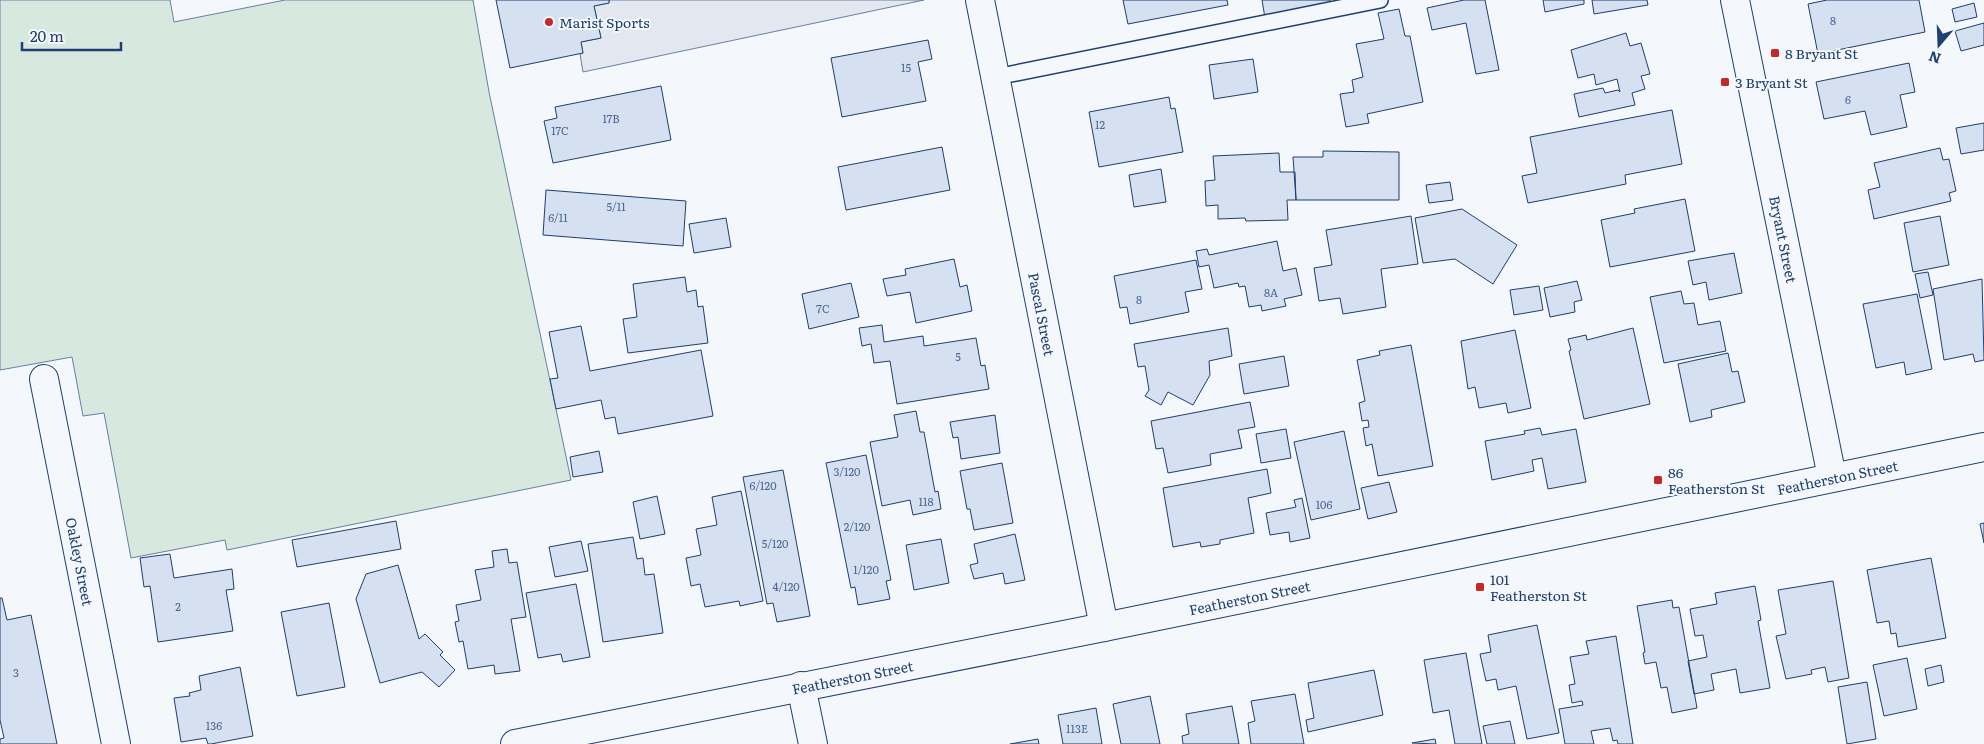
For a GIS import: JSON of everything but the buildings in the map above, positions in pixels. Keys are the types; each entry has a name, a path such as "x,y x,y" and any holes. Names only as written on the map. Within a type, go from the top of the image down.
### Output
{"street":[{"name":"Pascal Street","path":"980,0 1104,627"},
{"name":"Bryant Street","path":"1735,0 1832,477"},
{"name":"Oakley Street","path":"44,379 116,744"},
{"name":"Featherston Street","path":"515,744 1104,627 1984,447"},
{"path":"801,686 813,744"}],"lane":[{"path":"996,77 1380,0"}],"shaded area":[{"path":"0,0 170,0 174,22 285,0 473,0 489,92 571,480 227,550 225,540 131,558 104,413 83,416 72,357 0,370"},
{"path":"609,0 924,0 583,72 580,54 583,53 581,42 601,38 594,6 609,3"}],"place":[{"name":"Marist Sports","path":"549,22"},
{"name":"8 Bryant St","path":"1775,53"},
{"name":"3 Bryant St","path":"1725,82"},
{"name":"86 Featherston St","path":"1658,480"},
{"name":"101 Featherston St","path":"1480,587"}]}
